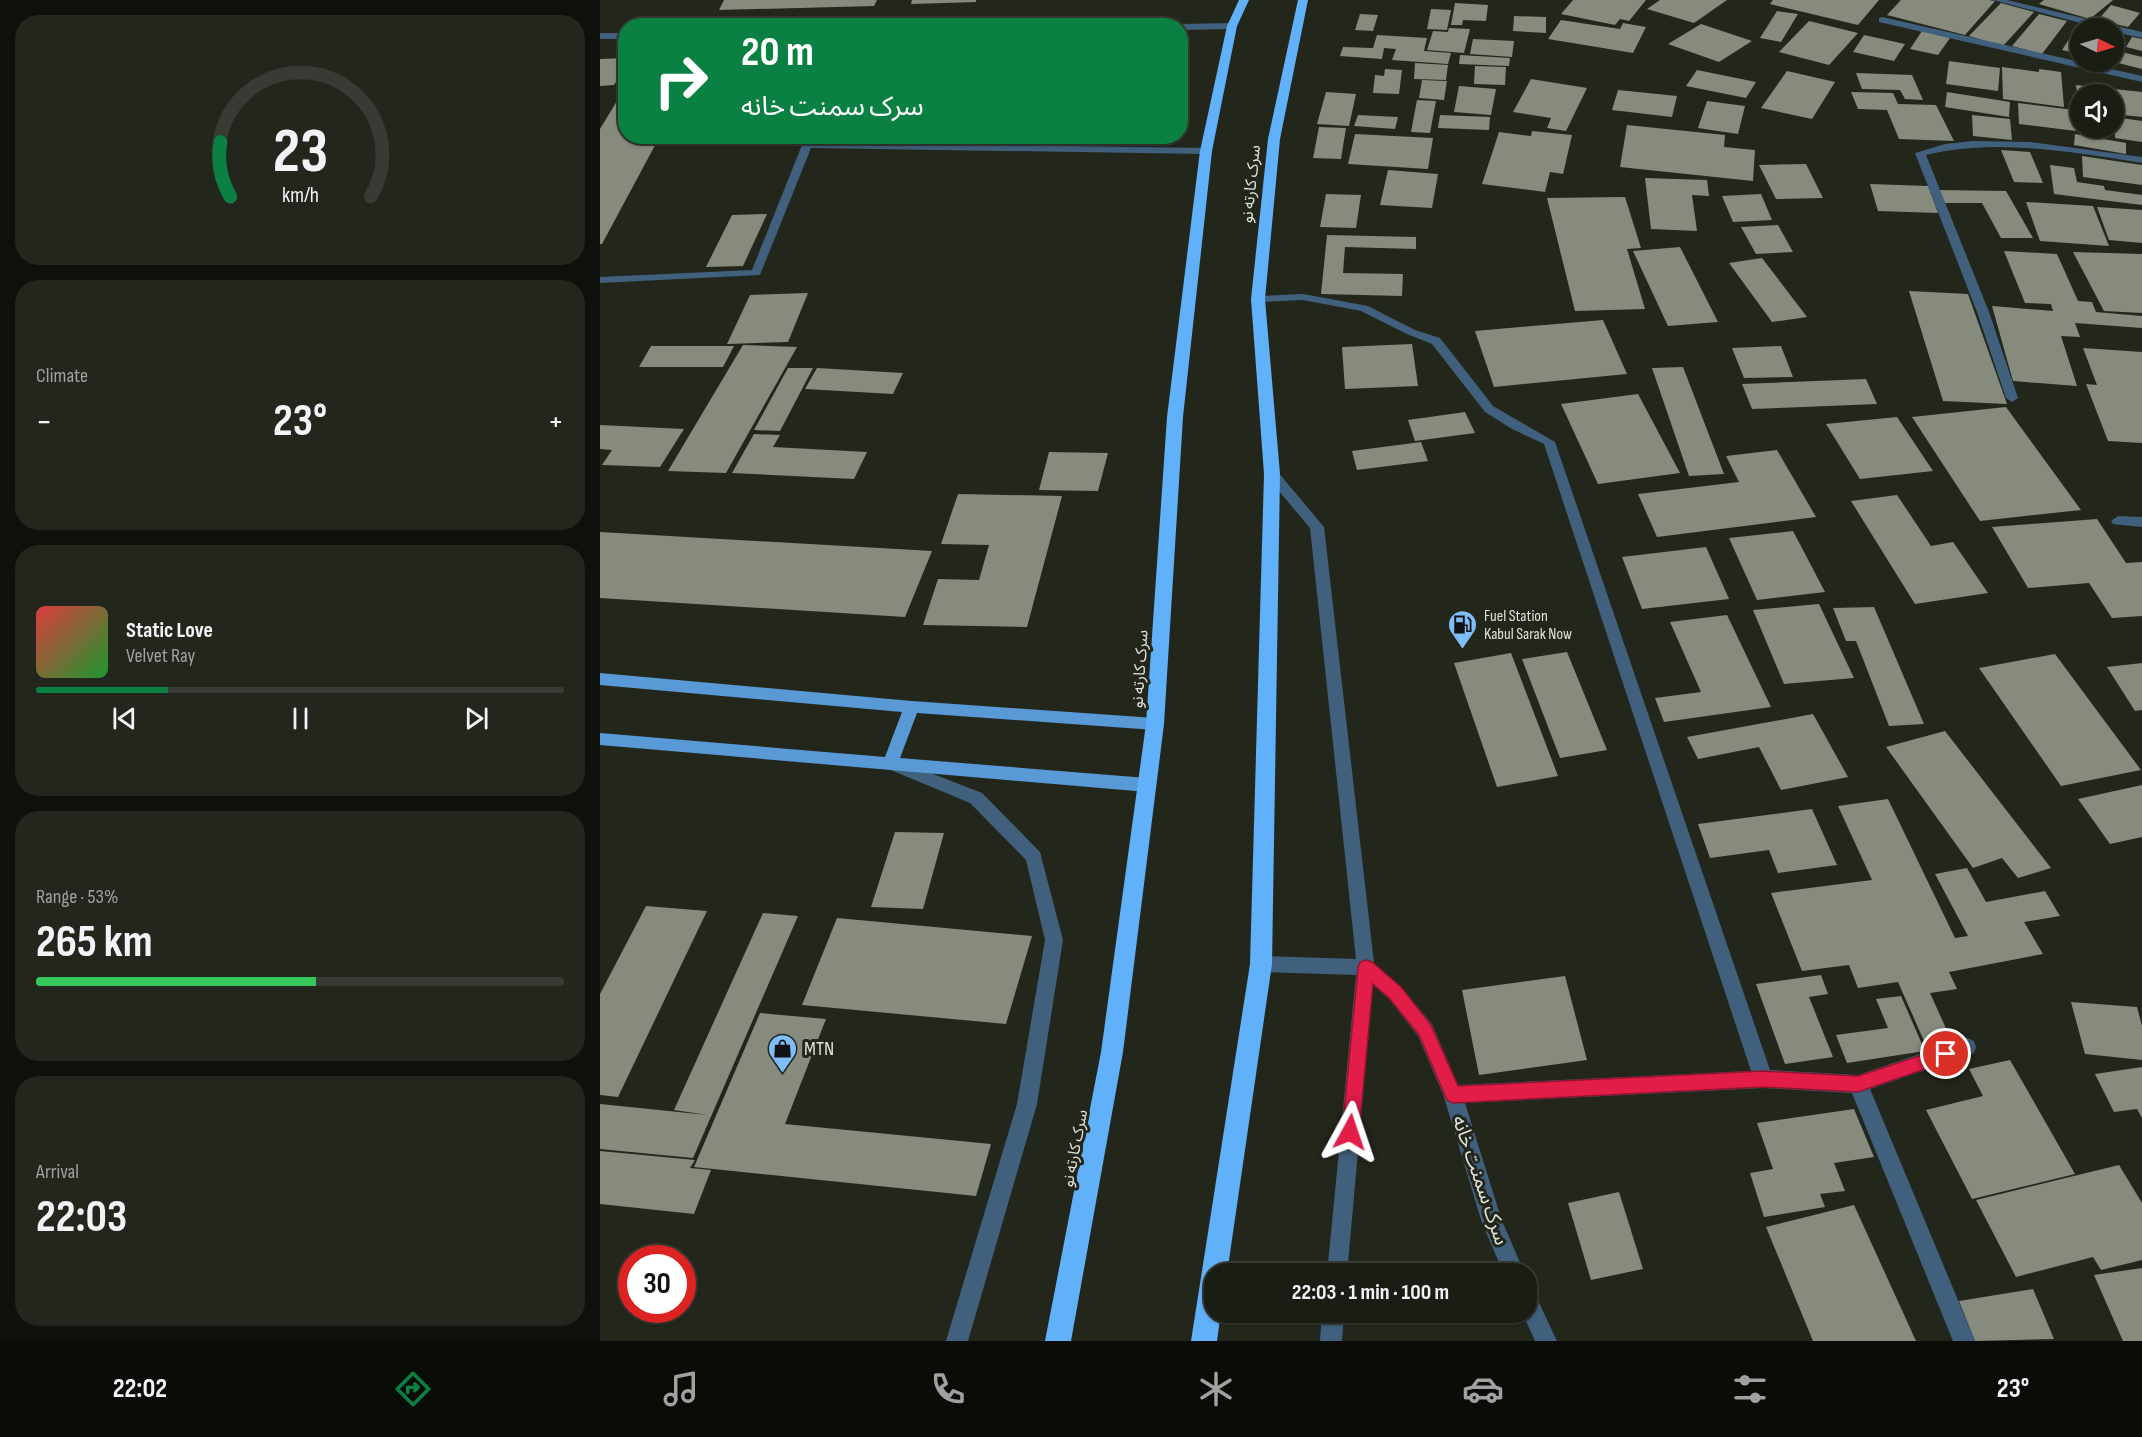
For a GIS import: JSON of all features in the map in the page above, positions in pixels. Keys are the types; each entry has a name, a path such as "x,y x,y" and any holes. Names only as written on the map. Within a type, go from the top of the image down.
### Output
{"highway":[{"name":"سرک کارته نو","path":"1058,1341 1112,1053 1155,724 1175,417 1206,151 1232,26 1244,0"},
{"name":"سرک کارته نو","path":"1204,1341 1261,964 1272,474 1258,299 1274,139 1303,0"}],"main road":[{"path":"600,679 912,707 1155,724"},
{"path":"890,763 912,707"},
{"path":"600,739 1147,785"}],"street":[{"path":"1997,0 2070,19"},
{"path":"1882,20 2142,79"},
{"path":"1188,27 1232,26"},
{"path":"2124,32 2142,35"},
{"path":"600,36 618,36"},
{"path":"600,280 756,273 808,144"},
{"path":"928,144 1206,151"},
{"path":"2012,398 1983,312 1920,153 1979,144 1998,144 2142,160"},
{"path":"1258,299 1304,297 1364,308 1411,332 1436,341 1489,409 1516,426 1549,442 1763,1079"},
{"path":"1272,474 1317,527 1366,968 1338,1263"},
{"path":"2118,521 2142,522"},
{"path":"890,763 976,798 1034,857 1054,940 1027,1104 957,1341"},
{"path":"1261,964 1366,968"},
{"name":"سرک سمنت خانه","path":"1366,968 1395,993 1425,1030 1453,1094 1492,1223 1510,1263"},
{"path":"1453,1094 1763,1079 1858,1084 1967,1047"},
{"path":"1858,1084 1964,1341"},
{"path":"1537,1321 1546,1341"},
{"path":"1331,1341 1333,1323"}],"building":[{"path":"724,0 877,0 874,6 719,10"},
{"path":"912,0 976,0 976,2 911,4"},
{"path":"1573,0 1646,0 1629,21 1620,19 1615,25 1561,14"},
{"path":"1660,0 1727,0 1694,23 1647,9"},
{"path":"1773,0 1879,0 1858,25 1770,4"},
{"path":"1901,0 1995,1 1965,35 1887,15"},
{"path":"2044,0 2113,0 2091,18 2039,4"},
{"path":"1455,3 1488,5 1486,21 1463,20 1462,25 1451,25"},
{"path":"2001,3 2034,12 2003,46 1969,36"},
{"path":"2111,5 2140,13 2128,27 2124,26 2124,18 2100,18"},
{"path":"1431,9 1451,10 1447,30 1427,29"},
{"path":"1777,11 1798,14 1781,42 1760,38"},
{"path":"1360,14 1378,15 1373,31 1355,30"},
{"path":"2039,14 2067,21 2042,54 2012,46"},
{"path":"1514,16 1546,17 1546,33 1513,31"},
{"path":"1561,20 1620,29 1623,23 1646,27 1633,53 1548,39"},
{"path":"1809,21 1858,33 1829,65 1779,52"},
{"path":"1701,24 1752,41 1719,62 1668,44"},
{"path":"1449,28 1470,29 1464,53 1427,50 1433,31 1448,32"},
{"path":"1922,31 1950,38 1938,55 1910,49"},
{"path":"1377,35 1427,38 1424,51 1451,53 1448,64 1392,60 1396,49 1384,48 1382,59 1340,56 1343,47 1373,48"},
{"path":"1864,35 1905,44 1894,61 1853,52"},
{"path":"2132,37 2142,39 2142,51 2126,47"},
{"path":"2070,38 2070,52 2062,50"},
{"path":"1473,39 1514,41 1512,57 1470,54"},
{"path":"2124,52 2142,57 2142,69 2124,64"},
{"path":"1460,55 1510,58 1509,66 1459,64"},
{"path":"618,58 618,78 614,85 600,86 600,59"},
{"path":"1949,61 2000,68 1998,91 1946,84"},
{"path":"1415,63 1448,65 1446,80 1414,79"},
{"path":"1475,66 1506,67 1505,85 1474,84"},
{"path":"2002,67 2039,72 2039,69 2061,72 2064,107 2003,99"},
{"path":"1385,69 1402,70 1399,94 1373,93 1375,75 1384,76"},
{"path":"1697,70 1756,82 1746,98 1686,86"},
{"path":"1787,71 1835,82 1812,119 1761,108"},
{"path":"1856,73 1912,75 1923,100 1905,99 1900,90 1862,89"},
{"path":"1531,79 1587,88 1566,131 1547,128 1551,118 1513,112"},
{"path":"1422,80 1447,81 1444,100 1419,98"},
{"path":"1459,86 1496,89 1491,115 1454,112"},
{"path":"1618,90 1677,96 1672,117 1612,110"},
{"path":"2124,90 2142,92 2142,117 2124,115"},
{"path":"1326,92 1356,94 1349,126 1317,124"},
{"path":"1851,92 1893,93 1898,104 1936,105 1954,141 1899,139 1887,110 1858,109"},
{"path":"1947,92 2010,102 2009,117 1945,107"},
{"path":"618,99 618,144 656,144 602,244 600,244 600,129"},
{"path":"1417,100 1436,101 1430,133 1411,132"},
{"path":"1707,101 1745,106 1738,134 1698,128"},
{"path":"2018,103 2070,110 2070,130 2019,124"},
{"path":"1358,115 1398,117 1395,129 1354,126"},
{"path":"1440,115 1490,117 1489,130 1438,128"},
{"path":"1972,115 2010,119 2012,140 1973,136"},
{"path":"2124,118 2142,121 2142,142 2115,138 2124,138"},
{"path":"1627,125 1725,135 1724,147 1755,150 1753,181 1620,167"},
{"path":"1319,127 1346,128 1341,159 1313,158"},
{"path":"1532,131 1572,135 1563,174 1550,172 1545,192 1482,184 1499,132 1531,136"},
{"path":"1355,134 1433,138 1428,169 1348,164"},
{"path":"2075,138 2098,138 2126,143 2126,154 2074,145"},
{"path":"2001,150 2030,152 2043,183 2014,182"},
{"path":"2082,156 2142,165 2142,185 2083,177"},
{"path":"1806,164 1823,198 1776,199 1759,165"},
{"path":"2050,165 2074,168 2077,182 2104,186 2105,190 2142,195 2142,205 2054,194"},
{"path":"1388,170 1438,174 1432,208 1380,205"},
{"path":"1645,178 1707,180 1709,196 1692,195 1697,231 1651,229"},
{"path":"1870,184 1928,186 1938,213 1878,211"},
{"path":"1936,190 2006,191 2033,238 2001,238 1982,203 1942,203"},
{"path":"1326,194 1361,195 1356,228 1320,227"},
{"path":"1761,194 1772,220 1733,222 1722,196"},
{"path":"1625,197 1641,248 1627,249 1645,309 1575,311 1547,198"},
{"path":"2026,202 2093,206 2109,246 2040,241"},
{"path":"2097,207 2142,210 2142,243 2109,240"},
{"path":"767,214 743,266 706,267 732,215"},
{"path":"1778,225 1793,252 1756,254 1741,227"},
{"path":"1327,235 1416,237 1416,249 1345,247 1343,273 1403,274 1402,296 1321,294"},
{"path":"1680,247 1718,322 1668,326 1633,251"},
{"path":"2004,251 2057,254 2078,301 2092,302 2096,312 2142,316 2142,328 2075,323 2080,337 2061,336 2077,386 2013,381 1992,306 2053,311 2051,304 2025,303"},
{"path":"2073,252 2142,254 2142,313 2104,311"},
{"path":"1762,258 1807,317 1772,322 1729,263"},
{"path":"1909,291 1968,294 2007,404 1943,401"},
{"path":"808,293 788,342 727,344 750,295"},
{"path":"1603,320 1627,374 1494,387 1475,331"},
{"path":"1412,344 1418,386 1345,389 1342,347"},
{"path":"743,345 797,347 726,473 668,471"},
{"path":"651,346 734,346 723,367 639,367"},
{"path":"1781,346 1793,377 1744,378 1732,348"},
{"path":"2083,348 2142,352 2142,443 2108,441 2086,384 2097,385"},
{"path":"1683,367 1724,474 1689,476 1652,368"},
{"path":"788,368 813,368 780,431 754,430"},
{"path":"817,368 903,373 893,394 805,389"},
{"path":"1866,379 1877,404 1752,409 1742,384"},
{"path":"1638,394 1680,473 1598,484 1561,404"},
{"path":"2006,407 2081,510 1980,521 1912,417"},
{"path":"1465,412 1475,433 1415,441 1408,420"},
{"path":"1897,417 1933,471 1860,479 1826,424"},
{"path":"600,425 684,429 660,467 602,465 612,450 600,449"},
{"path":"754,434 780,435 773,447 867,452 854,479 732,473"},
{"path":"1421,442 1428,461 1357,470 1352,451"},
{"path":"1777,450 1816,517 1657,537 1638,494 1739,482 1726,456"},
{"path":"1049,452 1108,453 1098,491 1039,490"},
{"path":"958,494 1062,496 1027,627 923,625 938,579 979,580 989,545 941,544"},
{"path":"1897,495 1931,546 1953,542 1988,593 1915,604 1851,501"},
{"path":"2097,519 2126,563 2142,562 2142,616 2112,618 2089,583 2028,588 1992,527"},
{"path":"1793,531 1825,592 1757,600 1729,538"},
{"path":"600,532 932,551 905,617 600,598"},
{"path":"1706,547 1729,599 1642,609 1622,557"},
{"path":"1819,604 1854,678 1784,684 1753,610"},
{"path":"1874,607 1924,724 1889,726 1856,641 1846,641 1833,608"},
{"path":"1727,615 1771,707 1664,722 1655,698 1701,692 1670,622"},
{"path":"1567,652 1607,750 1560,758 1522,659"},
{"path":"1511,653 1558,776 1497,787 1454,663"},
{"path":"2055,654 2141,770 2061,786 1979,668"},
{"path":"2142,663 2142,710 2135,711 2107,667"},
{"path":"1813,714 1848,777 1781,790 1759,747 1698,759 1687,737"},
{"path":"1945,731 2051,868 2018,878 2002,858 1973,868 1886,747"},
{"path":"2142,785 2142,837 2110,844 2078,799"},
{"path":"1888,799 1955,938 1968,936 1935,874 1967,868 1986,902 2045,891 2060,916 2024,922 2043,954 1949,972 1957,989 1930,993 1954,1046 1928,1050 1898,982 1858,988 1849,965 1802,971 1771,893 1872,880 1838,806"},
{"path":"1812,809 1837,865 1778,873 1769,850 1710,858 1698,824"},
{"path":"895,832 944,833 923,909 871,907"},
{"path":"646,906 707,911 618,1097 600,1095 600,994"},
{"path":"763,913 798,916 693,1158 600,1149 600,1104 708,1115 674,1110"},
{"path":"837,918 1032,936 1006,1024 802,1005"},
{"path":"1821,975 1828,994 1809,997 1833,1057 1785,1064 1756,984"},
{"path":"1565,976 1587,1060 1479,1075 1462,990"},
{"path":"1901,996 1925,1051 1847,1063 1836,1035 1888,1028 1876,999"},
{"path":"2071,1002 2137,1007 2142,1026 2142,1060 2085,1054"},
{"path":"760,1013 826,1019 785,1124 991,1144 976,1196 694,1167"},
{"path":"2010,1060 2075,1174 1972,1199 1926,1110 1983,1096 1969,1069"},
{"path":"2142,1067 2142,1118 2137,1109 2114,1112 2095,1074"},
{"path":"1854,1109 1874,1157 1834,1163 1845,1191 1820,1194 1825,1207 1764,1217 1750,1173 1773,1169 1757,1123"},
{"path":"600,1151 695,1160 690,1168 711,1170 694,1214 600,1204"},
{"path":"2119,1165 2142,1203 2142,1260 2101,1270 2093,1257 2016,1277 1976,1200"},
{"path":"1619,1192 1643,1269 1591,1280 1568,1203"},
{"path":"1854,1205 1916,1341 1813,1341 1766,1227"},
{"path":"2142,1268 2142,1341 2123,1341 2094,1275"},
{"path":"2033,1289 2054,1339 1975,1341 1959,1301"}],"place":[{"name":"Fuel Station Kabul Sarak Now","path":"1463,650"},
{"name":"MTN","path":"783,1074"}],"route":[{"path":"1350,1132 1366,968 1395,993 1425,1030 1453,1094 1763,1079 1858,1084 1946,1054"}]}
